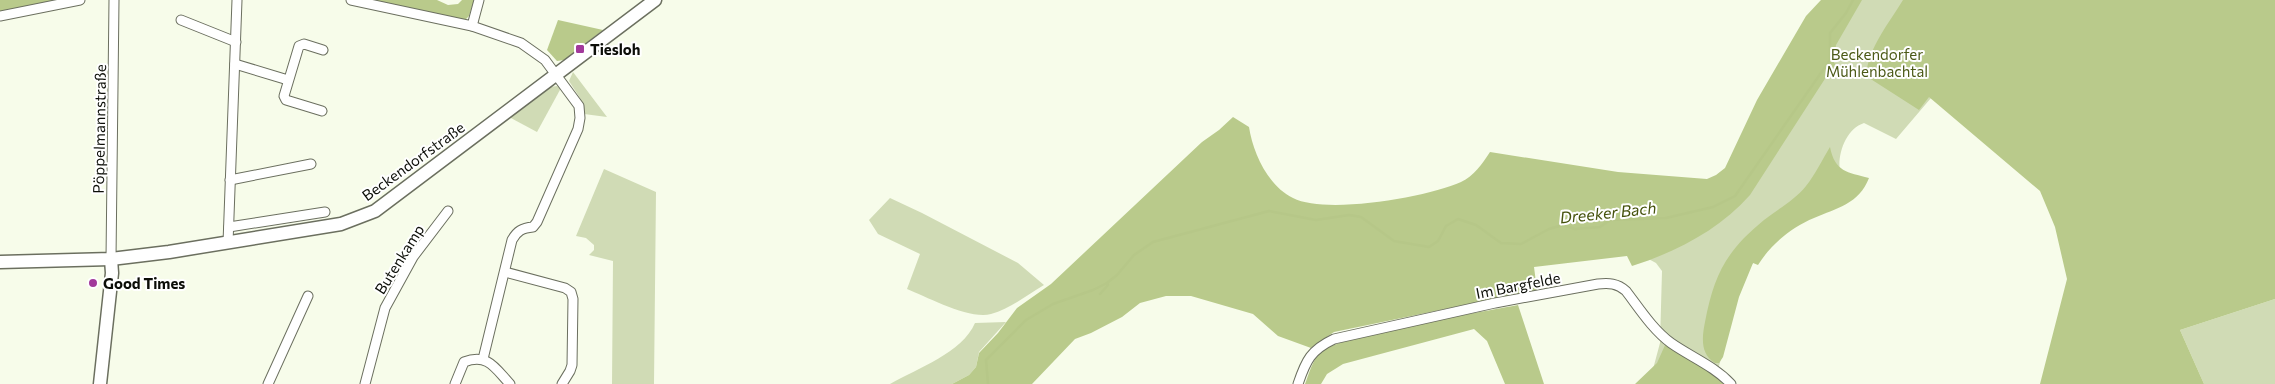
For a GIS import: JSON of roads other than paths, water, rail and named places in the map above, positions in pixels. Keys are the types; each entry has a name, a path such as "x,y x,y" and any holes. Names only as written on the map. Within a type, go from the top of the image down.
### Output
{"street":[{"path":"0,16 80,0"},
{"name":"Pöppelmannstraße","path":"111,259 114,0"},
{"path":"228,243 237,0"},
{"path":"351,0 472,26 529,47 546,60 579,106 578,129 537,222 533,227 524,228 516,233 512,240 483,359"},
{"path":"472,26 479,0"},
{"name":"Beckendorfstraße","path":"0,262 111,259 228,243 341,224 375,211 655,0"},
{"path":"181,20 236,42"},
{"path":"322,111 286,100 284,96 299,46 304,44 323,50"},
{"path":"235,64 288,80"},
{"path":"230,180 311,164"},
{"name":"Butenkamp","path":"365,384 389,299 412,258 448,211"},
{"path":"229,227 326,212"},
{"path":"100,384 112,273 111,259"},
{"path":"505,272 565,288 571,292 573,299 572,365 562,384"},
{"name":"Im Bargfelde","path":"1298,384 1307,360 1315,350 1334,339 1495,302 1610,283 1619,285 1626,291 1670,343 1717,370 1731,384"},
{"path":"268,384 308,296"},
{"path":"455,384 458,372 464,362 473,359 483,359 496,368 510,384"}],"waterway":[{"name":"Dreeker Bach","path":"988,384 986,360 1026,320 1053,304 1107,283 1117,275 1134,255 1153,242 1269,211 1316,220 1349,215 1361,217 1394,241 1429,247 1438,241 1446,226 1458,219 1476,225 1501,243 1521,244 1549,229 1563,225 1575,229 1600,227 1610,220 1666,218 1713,207 1735,196 1830,60 1830,33 1846,13 1853,0"},
{"path":"1100,294 1108,285 1107,283"}],"place":[{"name":"Tiesloh","path":"580,49"},
{"name":"Good Times","path":"93,283"}],"park label":[{"name":"Beckendorfer Mühlenbachtal","path":"1877,62"}]}
